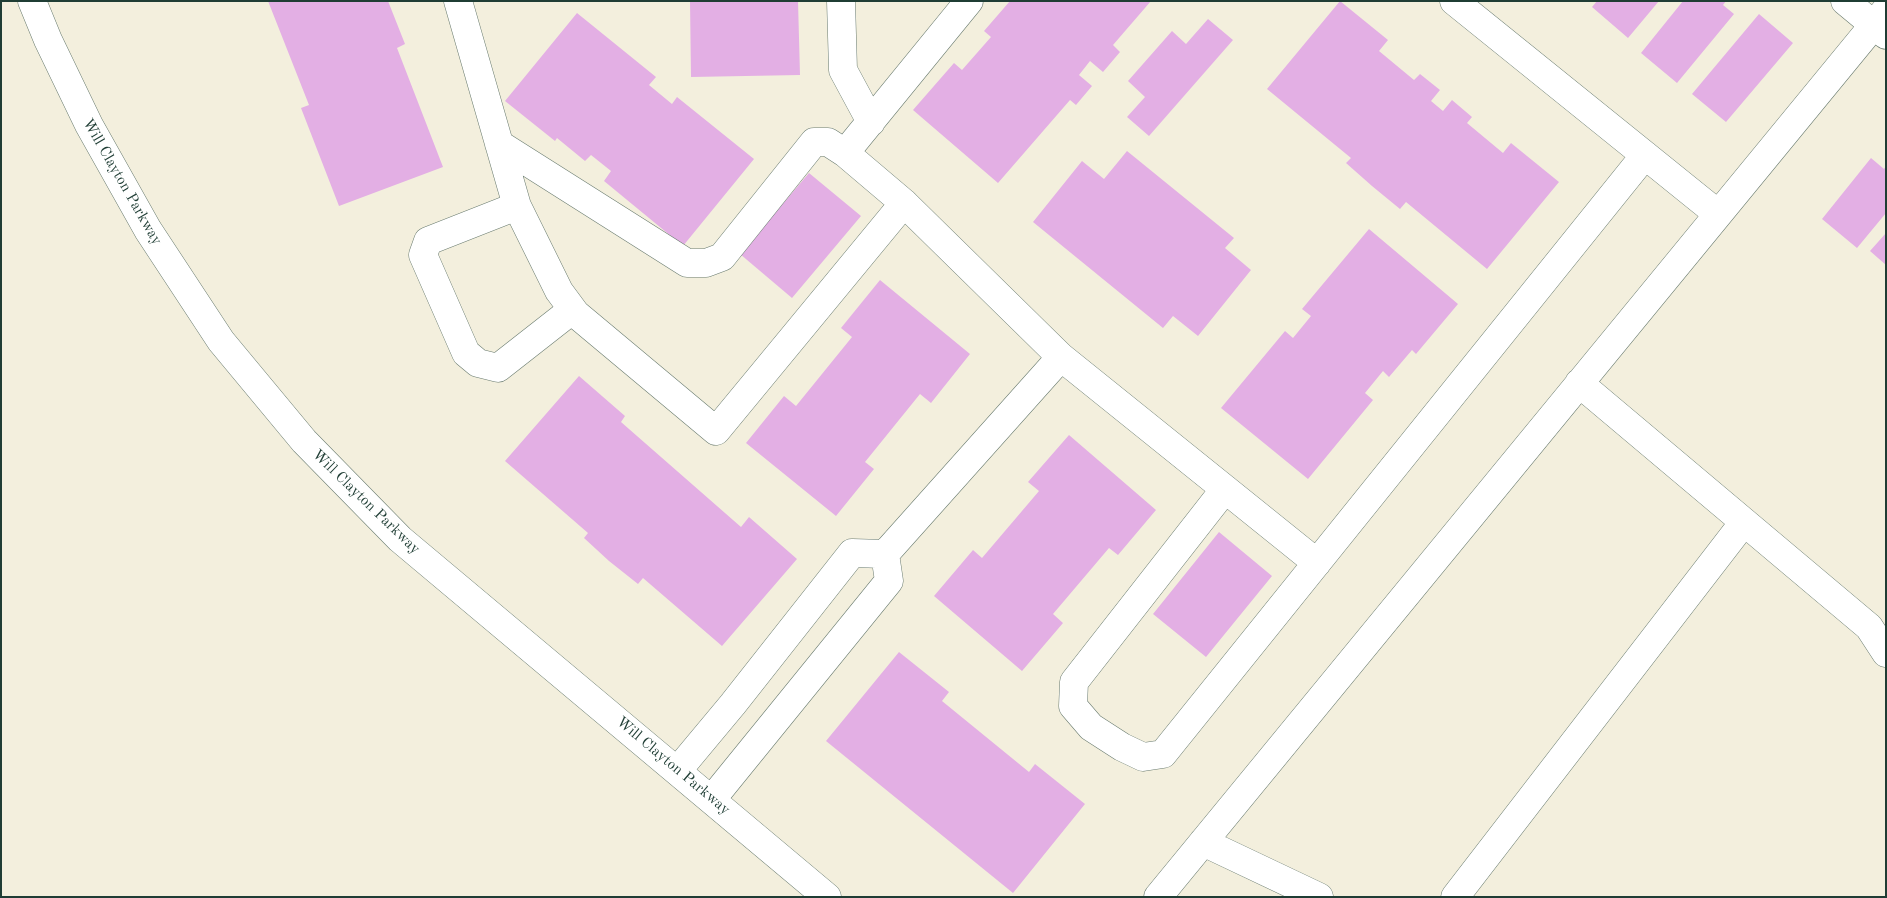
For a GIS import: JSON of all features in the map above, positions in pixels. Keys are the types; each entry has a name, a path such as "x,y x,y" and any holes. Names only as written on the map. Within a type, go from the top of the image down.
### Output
{"street":[{"name":"Will Clayton Parkway","path":"32,1 48,40 89,125 148,230 221,341 304,441 400,539 678,770 827,897"},
{"path":"458,1 517,206 559,291 572,310 716,430 904,203"},
{"path":"841,1 843,70 871,122"},
{"path":"846,153 969,1"},
{"path":"1454,1 1718,214"},
{"path":"1158,897 1718,214 1882,23 1845,1"},
{"path":"499,144 687,263 706,263 722,257 814,142 828,142 846,153 904,203 1061,357 1317,563"},
{"path":"1225,489 1074,682 1073,706 1091,727 1122,747 1143,757 1163,754 1645,155"},
{"path":"517,206 428,240 423,255 466,353 478,363 498,368 572,310"},
{"path":"678,770 733,704 852,553 885,554 1061,357"},
{"path":"1579,383 1869,627 1886,653"},
{"path":"1455,897 1744,522"},
{"path":"712,799 889,581 885,554"},
{"path":"1203,842 1320,897"}],"building":[{"path":"268,1 388,1 405,44 397,48 443,167 339,206 301,108 309,105"},
{"path":"690,1 798,1 800,75 691,77"},
{"path":"1010,1 1151,1 1113,45 1120,52 1103,72 1090,61 1079,75 1092,86 1076,105 1070,100 998,183 913,110 954,63 962,70 991,37 984,31"},
{"path":"1340,1 1388,40 1379,51 1414,80 1420,74 1440,90 1431,101 1443,111 1452,100 1472,117 1467,123 1503,153 1511,143 1559,182 1487,269 1406,202 1400,209 1346,163 1351,158 1267,89"},
{"path":"1597,1 1659,1 1628,38 1592,7"},
{"path":"1683,1 1726,1 1723,5 1734,14 1677,83 1641,53"},
{"path":"577,13 656,77 649,85 672,104 677,97 754,159 683,246 604,181 611,171 591,155 585,161 557,138 555,141 505,101"},
{"path":"1759,14 1793,43 1726,122 1692,94"},
{"path":"1208,19 1233,40 1149,136 1127,117 1145,97 1128,81 1172,31 1186,44"},
{"path":"1127,151 1234,238 1225,248 1251,270 1198,336 1173,316 1163,328 1033,222 1082,161 1104,179"},
{"path":"1871,158 1884,169 1886,166 1886,213 1857,248 1822,219"},
{"path":"809,173 861,216 792,298 740,254"},
{"path":"1369,229 1458,304 1416,354 1412,350 1389,377 1383,371 1365,393 1373,400 1308,479 1221,408 1285,331 1293,338 1311,316 1302,309"},
{"path":"1886,233 1886,265 1870,251"},
{"path":"880,280 970,354 931,403 920,394 865,462 874,469 836,516 746,443 784,396 796,406 852,337 841,328"},
{"path":"579,376 625,416 621,422 741,527 749,517 797,559 722,646 643,578 638,584 609,561 584,538 588,533 505,461"},
{"path":"1069,435 1156,510 1118,555 1109,548 1053,614 1063,623 1022,671 934,596 973,550 982,558 1039,491 1028,482"},
{"path":"1219,532 1272,576 1206,657 1153,614"},
{"path":"899,652 949,692 942,701 1029,772 1035,764 1085,804 1013,893 826,741"}]}
